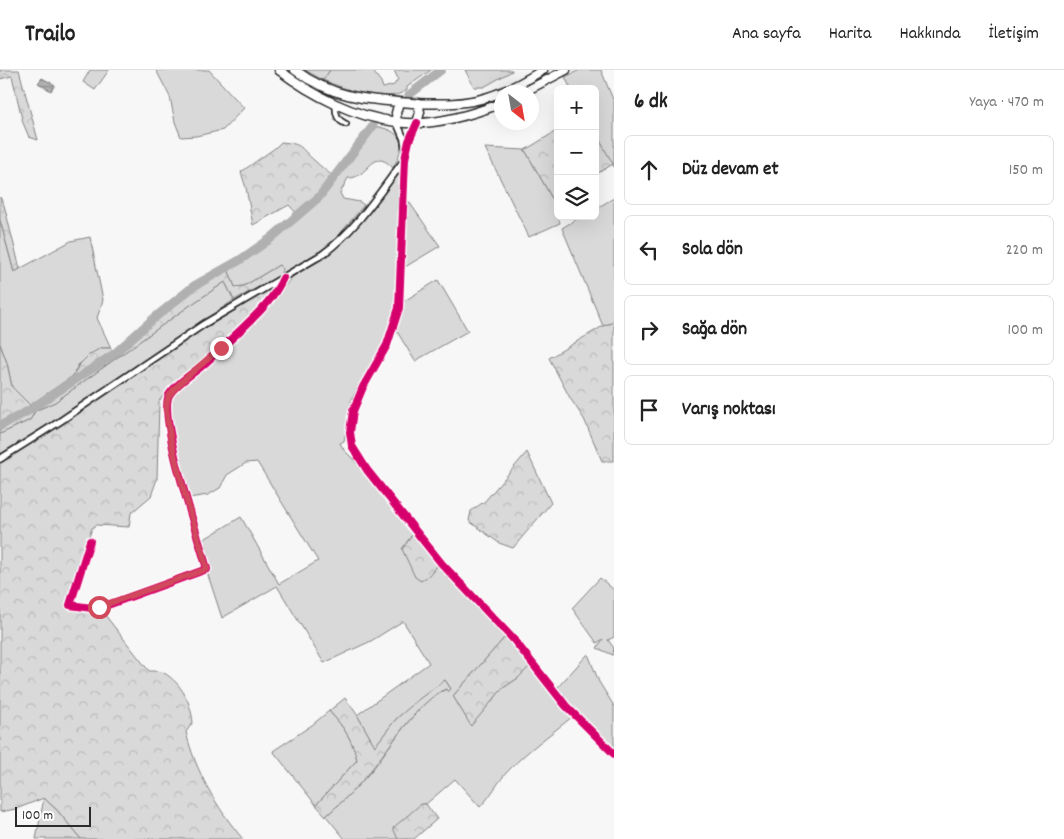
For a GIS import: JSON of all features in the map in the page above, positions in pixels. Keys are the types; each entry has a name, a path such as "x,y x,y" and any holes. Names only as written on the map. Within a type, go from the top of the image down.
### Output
{"highway":[{"path":"279,70 314,94 366,115 397,122 417,123 448,119 494,105"},
{"path":"295,70 315,82 338,92 375,101 418,103 459,103 488,97 504,92 543,70"},
{"path":"537,85 566,70"},
{"path":"397,122 396,113 399,102"},
{"path":"417,123 420,112 418,103"}],"street":[{"path":"336,103 337,116 340,121 346,124"},
{"path":"397,122 404,139 406,152"},
{"path":"417,123 406,152 405,160 398,308 387,345 363,387 353,411 350,432 352,446 366,470 442,564 514,640 566,706 614,754"},
{"path":"0,459 59,422 204,324 323,254 338,241 366,210 405,160"},
{"path":"90,542 70,606 99,607 207,569 170,437 167,412 168,398 174,388 204,364 261,310 274,294 283,278"}],"green space":[{"path":"0,70 19,70 38,140 29,137 23,123 12,76 0,79"},
{"path":"90,70 109,70 95,90 83,82"},
{"path":"156,70 209,70 244,108 223,130 181,137 175,122 170,97"},
{"path":"305,70 330,70 323,80"},
{"path":"330,70 372,70 383,88 394,85 398,79 394,70 431,70 407,87 407,90 388,96 377,96 354,91 323,80"},
{"path":"465,70 512,71 484,87 474,87"},
{"path":"580,70 601,70 614,102 614,167 599,139 599,85 569,85 565,77"},
{"path":"373,126 396,134 400,139 400,151 393,168 386,162 375,161 361,174 348,178 340,193 343,199 360,202 364,205 330,246 279,276 283,269 279,265 244,286 235,287 227,267 270,239 319,197"},
{"path":"554,132 554,202 525,150"},
{"path":"599,139 613,164 599,173"},
{"path":"281,142 298,145 334,177 319,197 298,215 289,205 253,225 241,172"},
{"path":"485,148 525,150 554,202 554,220 559,220 560,223 529,237"},
{"path":"397,175 400,176 396,299 390,329 382,347 351,401 344,441 340,443 413,534 406,543 429,576 438,565 506,636 453,696 471,725 503,688 518,678 530,666 572,717 516,763 505,774 480,807 455,779 426,804 421,804 398,839 345,839 326,816 367,776 419,709 441,691 451,689 445,680 396,719 375,747 357,715 429,663 403,621 371,641 324,663 277,586 222,618 207,572 210,571 201,541 241,517 279,584 318,561 257,462 246,463 227,475 220,488 208,495 189,498 175,448 170,407 175,393 236,341 272,305 291,278 329,254 350,234"},
{"path":"0,197 4,205 20,269 14,272 0,220"},
{"path":"614,198 614,322 603,326 562,228 575,220 599,220 599,207"},
{"path":"407,199 440,246 405,267"},
{"path":"0,220 14,272 71,241 90,237 103,300 97,318 111,348 101,348 78,365 73,376 30,405 12,387 7,363 0,344"},
{"path":"279,265 283,269 279,276 234,300 225,282 55,402 35,411 30,420 0,434 0,344 7,363 12,387 30,405 73,376 78,366 90,354 101,348 111,348 115,353 194,286 227,267 235,287 244,286"},
{"path":"438,280 468,331 415,361 396,330 401,303"},
{"path":"225,282 234,300 51,423 0,454 0,434 30,420 35,411 55,402"},
{"path":"273,287 273,290 262,303 168,390 159,401 157,479 151,496 131,513 129,527 96,525 92,528 69,597 68,608 101,610 149,671 164,673 181,688 188,701 192,715 193,722 186,732 195,761 224,815 243,839 81,839 57,810 44,798 16,809 0,812 0,462 185,340"},
{"path":"614,322 614,461 602,461 584,419 570,398 549,358 603,326"},
{"path":"527,452 551,503 513,548 499,543 469,521 471,511 485,501"},
{"path":"413,534 438,565 421,581 415,577 402,549"},
{"path":"600,578 614,590 614,637 608,640 614,648 613,655 597,648 603,639 597,643 572,608"},
{"path":"506,636 530,666 518,678 503,688 471,726 453,696"},
{"path":"588,654 599,682 614,706 614,750 556,689"},
{"path":"445,680 451,689 448,692 446,689 436,694 416,713 361,782 326,816 316,805 357,760 347,734 329,711 345,698 375,746 396,719"},
{"path":"329,711 347,734 357,760 316,805 273,751 312,725"},
{"path":"44,798 57,810 81,839 36,839"},
{"path":"421,804 426,804 437,819 414,839 398,839 393,828"}],"shaded area":[{"path":"42,78 55,85 51,91 38,83"}],"waterway":[{"path":"409,95 441,70"},
{"path":"0,426 28,411 114,354 194,286 240,260 270,239 319,197 373,126"}],"cycle path":[{"path":"417,123 409,141 405,159 399,308 387,345 363,387 353,411 350,432 352,446 367,470 442,564 514,640 566,706 614,754"},
{"path":"90,541 70,605 92,608 105,606 207,569 174,452 167,408 169,395 258,314 272,297 283,278"}],"route":[{"path":"99,607 207,569 170,437 167,404 174,388 221,348"}]}
